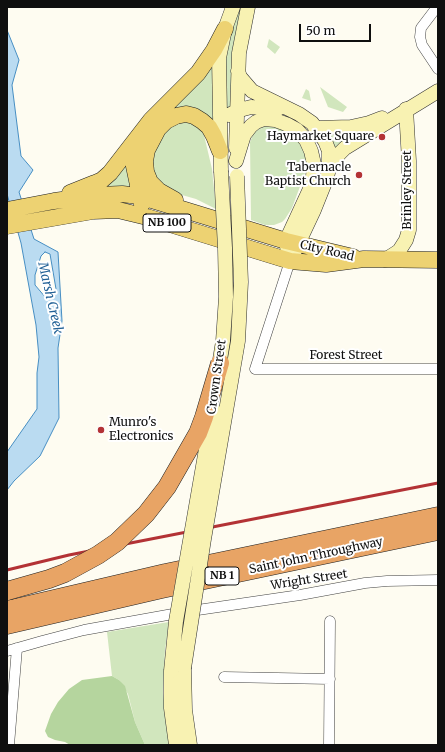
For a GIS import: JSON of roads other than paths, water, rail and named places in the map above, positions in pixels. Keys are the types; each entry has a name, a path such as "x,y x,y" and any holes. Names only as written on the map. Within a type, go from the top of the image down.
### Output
{"highway":[{"path":"7,591 60,575 98,555 116,542 142,519 167,488 198,433 204,418 220,363"},
{"name":"Saint John Throughway","path":"7,610 165,573 438,516"},
{"name":"Saint John Throughway","path":"7,625 162,589 438,531"}],"main road":[{"name":"Crown Street","path":"190,745 177,669 178,614 220,363 225,315 226,273 220,151 219,58 225,29 233,7"},
{"name":"Crown Street","path":"176,745 171,708 177,669 204,539 238,341 241,282 236,161 236,111 239,53 248,7"},
{"path":"54,200 102,180 110,173 142,130 198,73 214,50 225,29"},
{"path":"238,71 240,77 252,91 308,120 325,141 328,151 329,169"},
{"path":"292,243 314,210 329,169 339,154 345,148 406,109 438,91"},
{"path":"219,120 236,111 251,107 289,110"},
{"path":"315,128 360,126 406,109"},
{"name":"Brinley Street","path":"385,260 399,251 406,240 409,230 409,161 406,109"},
{"path":"206,216 166,196 150,182 146,172 145,162 147,150 158,129 166,121 176,116 186,114 202,120 209,127 220,151"},
{"path":"236,161 244,135 251,126 264,119 275,120 286,124 297,130 306,140 311,151 314,164 313,176 292,243 290,261"},
{"path":"142,130 136,147 134,166 139,196 147,216"},
{"name":"City Road","path":"7,210 54,200 111,194 139,196 292,243 364,259"},
{"name":"City Road","path":"7,226 107,210 125,211 147,216 290,261 326,264 364,259"},
{"name":"NB 100","path":"364,259 438,260"}],"street":[{"path":"437,7 421,28 420,37 422,45 438,69"},
{"name":"Forest Street","path":"290,261 254,369 438,369"},
{"name":"Wright Street","path":"7,651 84,630 184,612 300,595 365,583 438,580"},
{"path":"329,745 330,621"},
{"path":"9,745 17,648"},
{"path":"224,677 330,679"}],"water":[{"name":"Marsh Creek","path":"7,30 19,60 12,85 21,156 33,170 19,192 34,239 58,252 62,321 58,348 59,418 40,456 14,481 7,490 7,452 37,409 37,373 39,357 36,325 21,243 7,194","holes":["45,252 50,254 56,289 50,298 46,298 35,285 35,275 41,256"]}],"railway":[{"path":"7,570 69,555 438,483"}],"place":[{"name":"Haymarket Square","path":"382,137"},
{"name":"Tabernacle Baptist Church","path":"359,175"},
{"name":"Munro's Electronics","path":"101,430"}]}
